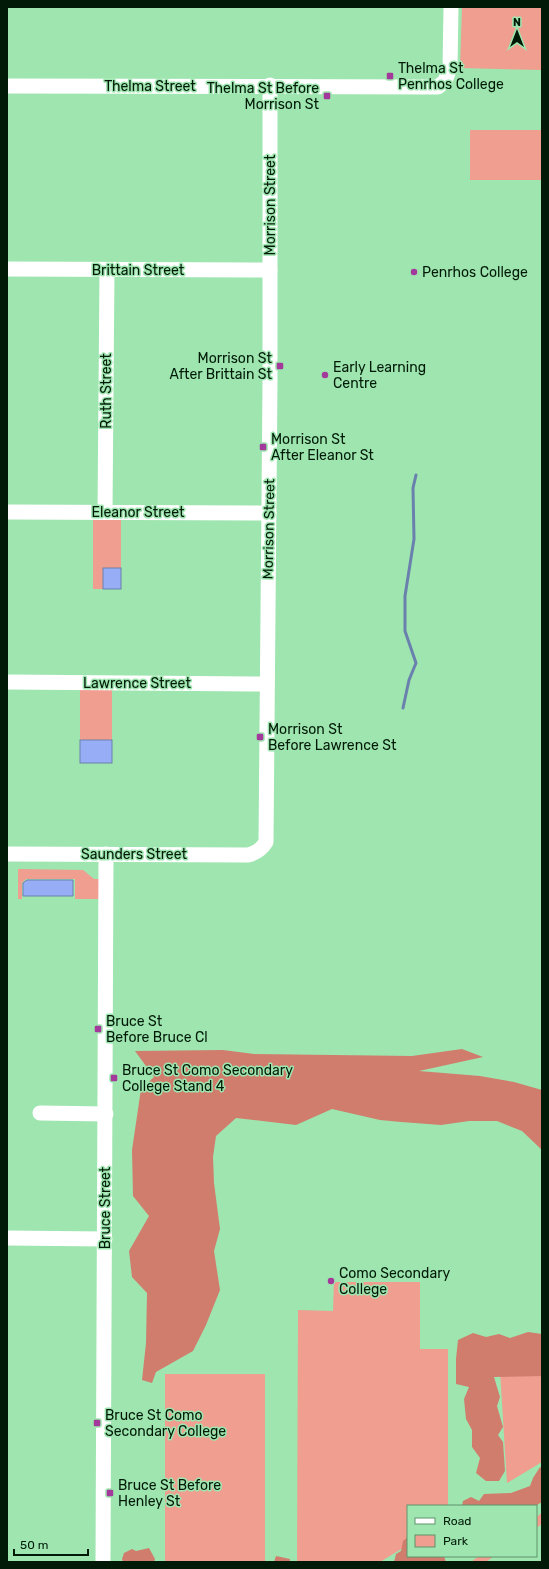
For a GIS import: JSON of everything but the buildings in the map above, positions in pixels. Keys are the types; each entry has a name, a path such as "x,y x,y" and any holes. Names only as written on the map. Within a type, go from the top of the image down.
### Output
{"street":[{"name":"Thelma Street","path":"7,86 270,85 438,87 445,81 450,68 451,7"},
{"name":"Morrison Street","path":"260,850 266,842 267,829 270,85"},
{"name":"Brittain Street","path":"7,269 270,270"},
{"name":"Ruth Street","path":"105,512 106,270"},
{"name":"Eleanor Street","path":"7,512 269,512"},
{"name":"Lawrence Street","path":"7,682 267,684"},
{"name":"Saunders Street","path":"7,854 248,855 254,854 260,850"},
{"name":"Bruce Street","path":"103,1562 106,854"},
{"path":"40,1113 106,1114"},
{"path":"7,1238 105,1239"}],"green space":[{"path":"462,7 542,7 542,70 460,68"},
{"path":"470,130 542,130 542,180 470,180"},
{"path":"93,520 121,520 121,568 103,568 103,589 93,589"},
{"path":"80,690 112,690 112,740 80,740"},
{"path":"18,869 83,870 94,879 99,879 100,899 75,899 75,879 26,879 22,883 22,899 18,899"},
{"path":"334,1282 420,1282 420,1349 448,1349 448,1505 407,1505 407,1546 380,1562 297,1562 298,1310 333,1311"},
{"path":"542,1369 542,1462 507,1483 500,1371"},
{"path":"165,1374 265,1374 265,1562 165,1562"},
{"path":"542,1513 542,1524 537,1527 537,1516"},
{"path":"478,1557 493,1557 486,1562 471,1562"}],"shaded area":[{"path":"462,1049 483,1057 419,1071 480,1076 514,1082 542,1090 542,1150 522,1131 497,1121 469,1121 441,1125 380,1120 332,1109 296,1125 236,1118 216,1136 213,1157 214,1183 220,1229 214,1251 220,1290 206,1325 193,1351 156,1372 152,1383 142,1380 146,1343 147,1293 132,1277 129,1251 149,1216 133,1196 132,1150 141,1089 154,1077 135,1051 223,1050 254,1054 412,1056"},
{"path":"528,1332 542,1334 542,1376 494,1377 500,1397 497,1406 503,1427 498,1435 503,1442 505,1471 499,1481 486,1481 476,1473 480,1458 472,1447 472,1430 466,1419 464,1399 469,1387 456,1384 458,1340 473,1333 486,1337 499,1334 510,1338"},
{"path":"540,1467 542,1468 542,1502 537,1505 462,1505 463,1501 471,1497 479,1501 484,1494 511,1493 530,1486"},
{"path":"407,1538 407,1557 444,1557 446,1562 394,1562 396,1554 401,1551 403,1541"},
{"path":"149,1548 155,1559 154,1562 123,1562 122,1559 124,1553 132,1549 136,1551"},
{"path":"276,1556 290,1559 290,1562 274,1562"}],"water":[{"path":"103,568 121,568 121,589 103,589"},
{"path":"80,740 112,740 112,763 80,763"},
{"path":"27,880 73,880 73,896 23,896 23,883"}],"waterway":[{"path":"403,708 409,680 416,663 405,631 405,596 414,539 413,488 416,475"}],"place":[{"name":"Thelma St Penrhos College","path":"390,76"},
{"name":"Thelma St Before Morrison St","path":"327,96"},
{"name":"Penrhos College","path":"414,272"},
{"name":"Morrison St After Brittain St","path":"280,366"},
{"name":"Early Learning Centre","path":"325,375"},
{"name":"Morrison St After Eleanor St","path":"263,447"},
{"name":"Morrison St Before Lawrence St","path":"260,737"},
{"name":"Bruce St Before Bruce Cl","path":"98,1029"},
{"name":"Bruce St Como Secondary College Stand 4","path":"114,1078"},
{"name":"Como Secondary College","path":"331,1281"},
{"name":"Bruce St Como Secondary College","path":"97,1423"},
{"name":"Bruce St Before Henley St","path":"110,1493"}]}
